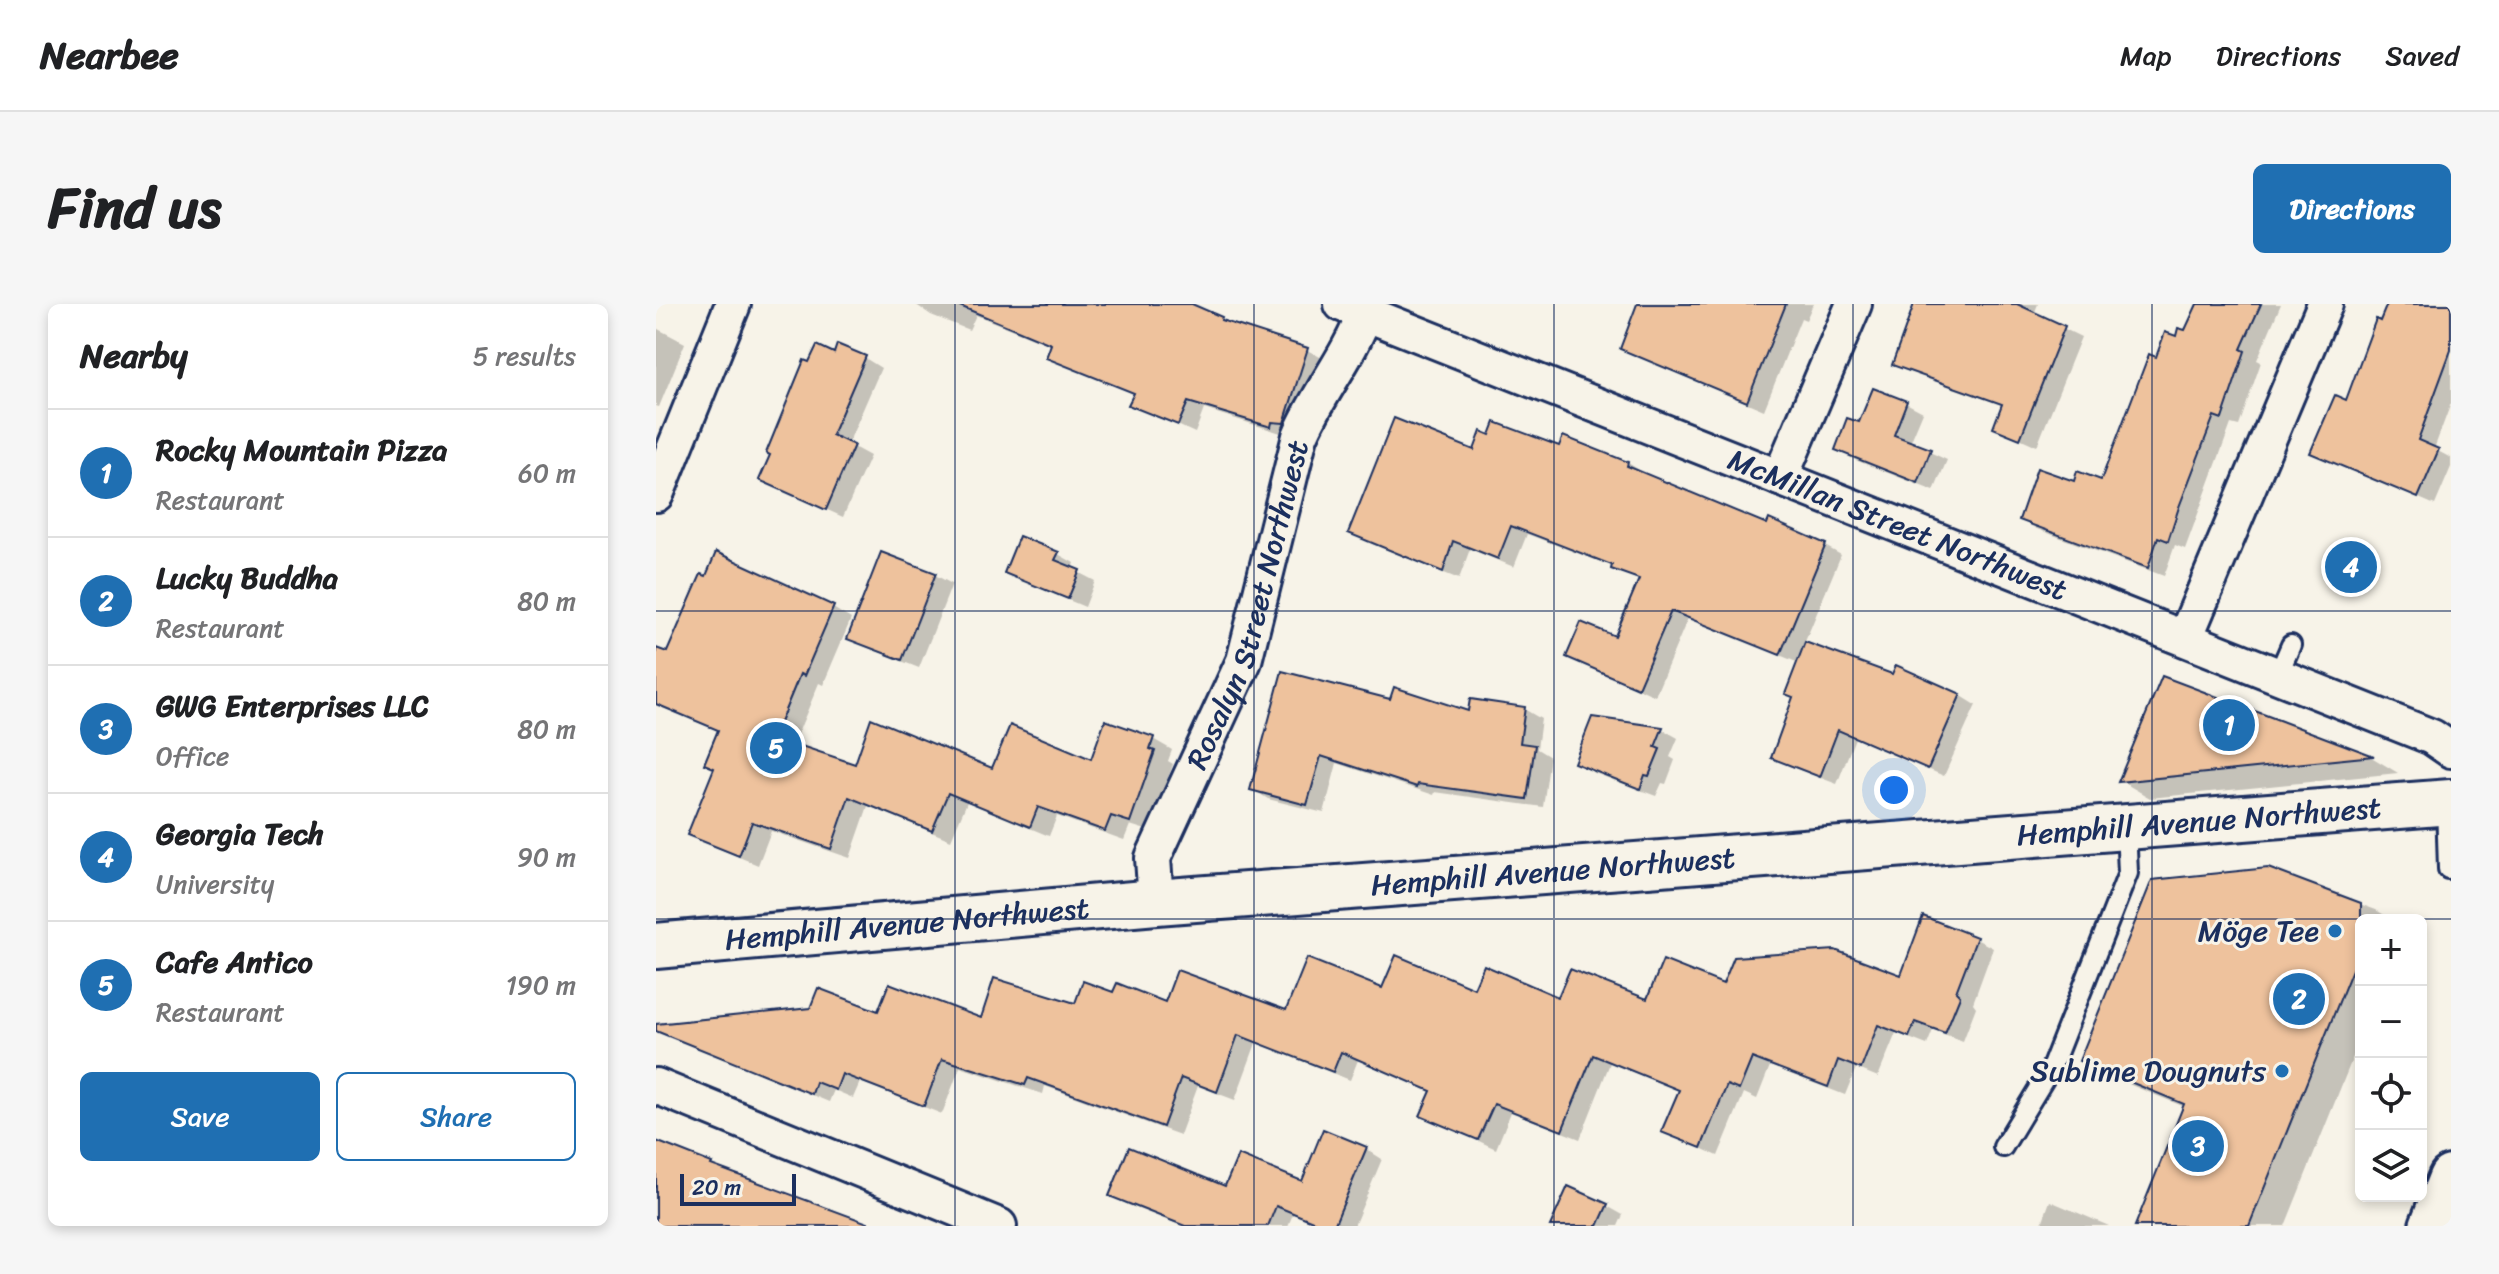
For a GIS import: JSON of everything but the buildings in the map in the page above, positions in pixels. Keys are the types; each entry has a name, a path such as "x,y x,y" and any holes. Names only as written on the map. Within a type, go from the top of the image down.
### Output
{"street":[{"path":"656,494 733,304"},
{"path":"1780,478 1854,304"},
{"path":"2185,638 2325,304"},
{"name":"McMillan Street Northwest","path":"1353,308 2185,638 2284,660 2432,737 2451,750"},
{"name":"Rosalyn Street Northwest","path":"1156,902 1153,858 1244,661 1300,436 1355,341 1353,308"},
{"name":"Hemphill Avenue Northwest","path":"656,946 1156,902 2448,803"},
{"path":"656,1086 999,1226"},
{"path":"2432,1226 2451,1178"}],"lane":[{"path":"2448,803 2448,869"},
{"path":"2003,1147 2052,1066 2128,873 2126,827"}],"place":[{"name":"Georgia Tech","path":"2351,567"},
{"name":"Rocky Mountain Pizza","path":"2229,725"},
{"name":"Cafe Antico","path":"776,748"},
{"name":"Möge Tee","path":"2335,931"},
{"name":"Lucky Buddha","path":"2299,999"},
{"name":"Sublime Dougnuts","path":"2282,1071"},
{"name":"GWG Enterprises LLC","path":"2198,1146"}]}
